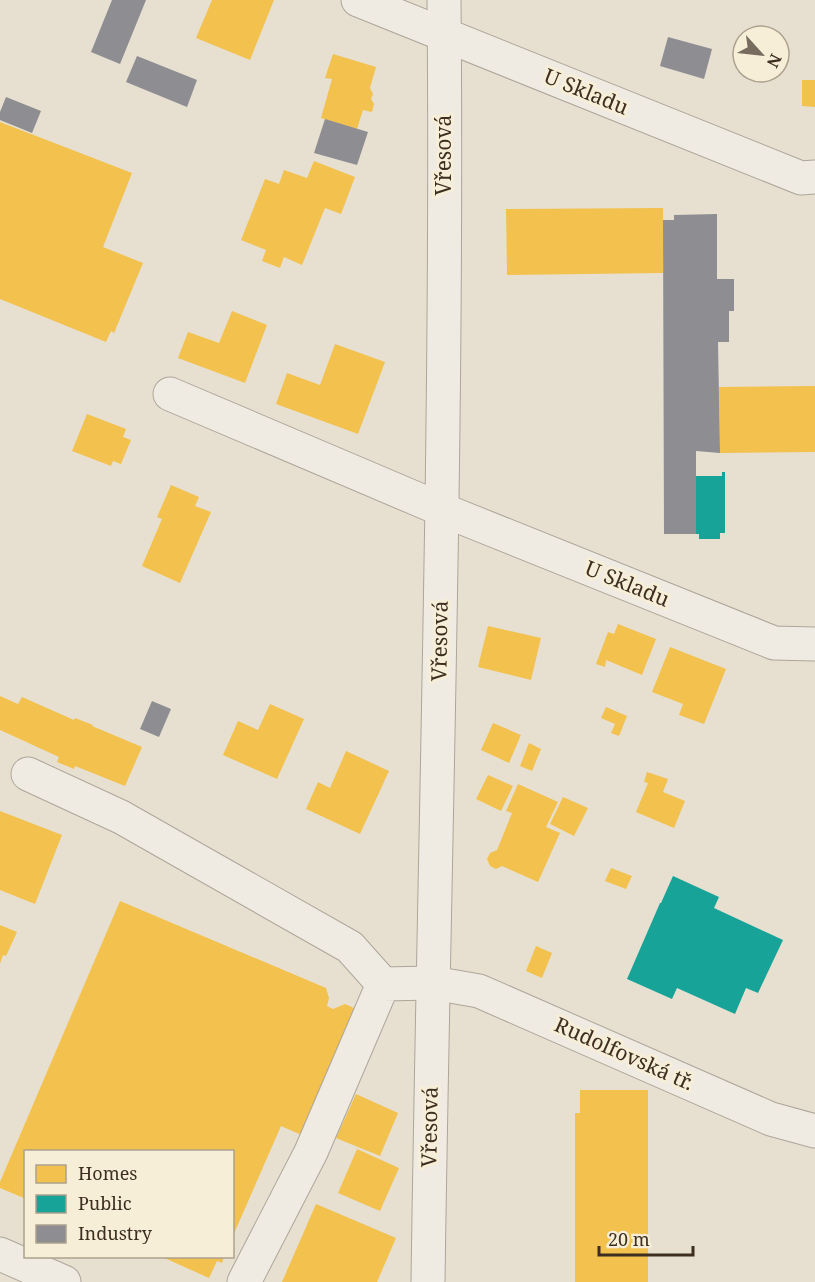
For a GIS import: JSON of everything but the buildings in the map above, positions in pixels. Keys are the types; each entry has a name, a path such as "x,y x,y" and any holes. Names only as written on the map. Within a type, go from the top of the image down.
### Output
{"street":[{"name":"U Skladu","path":"358,0 801,178 815,177"},
{"name":"Vřesová","path":"428,1282 443,510 444,0"},
{"name":"U Skladu","path":"170,394 443,510 774,643 815,644"},
{"path":"28,774 121,818 350,947 383,984 311,1152 244,1282"},
{"name":"Rudolfovská tř.","path":"383,984 433,983 479,991 771,1119 815,1131"},
{"path":"0,1254 64,1282"}]}
